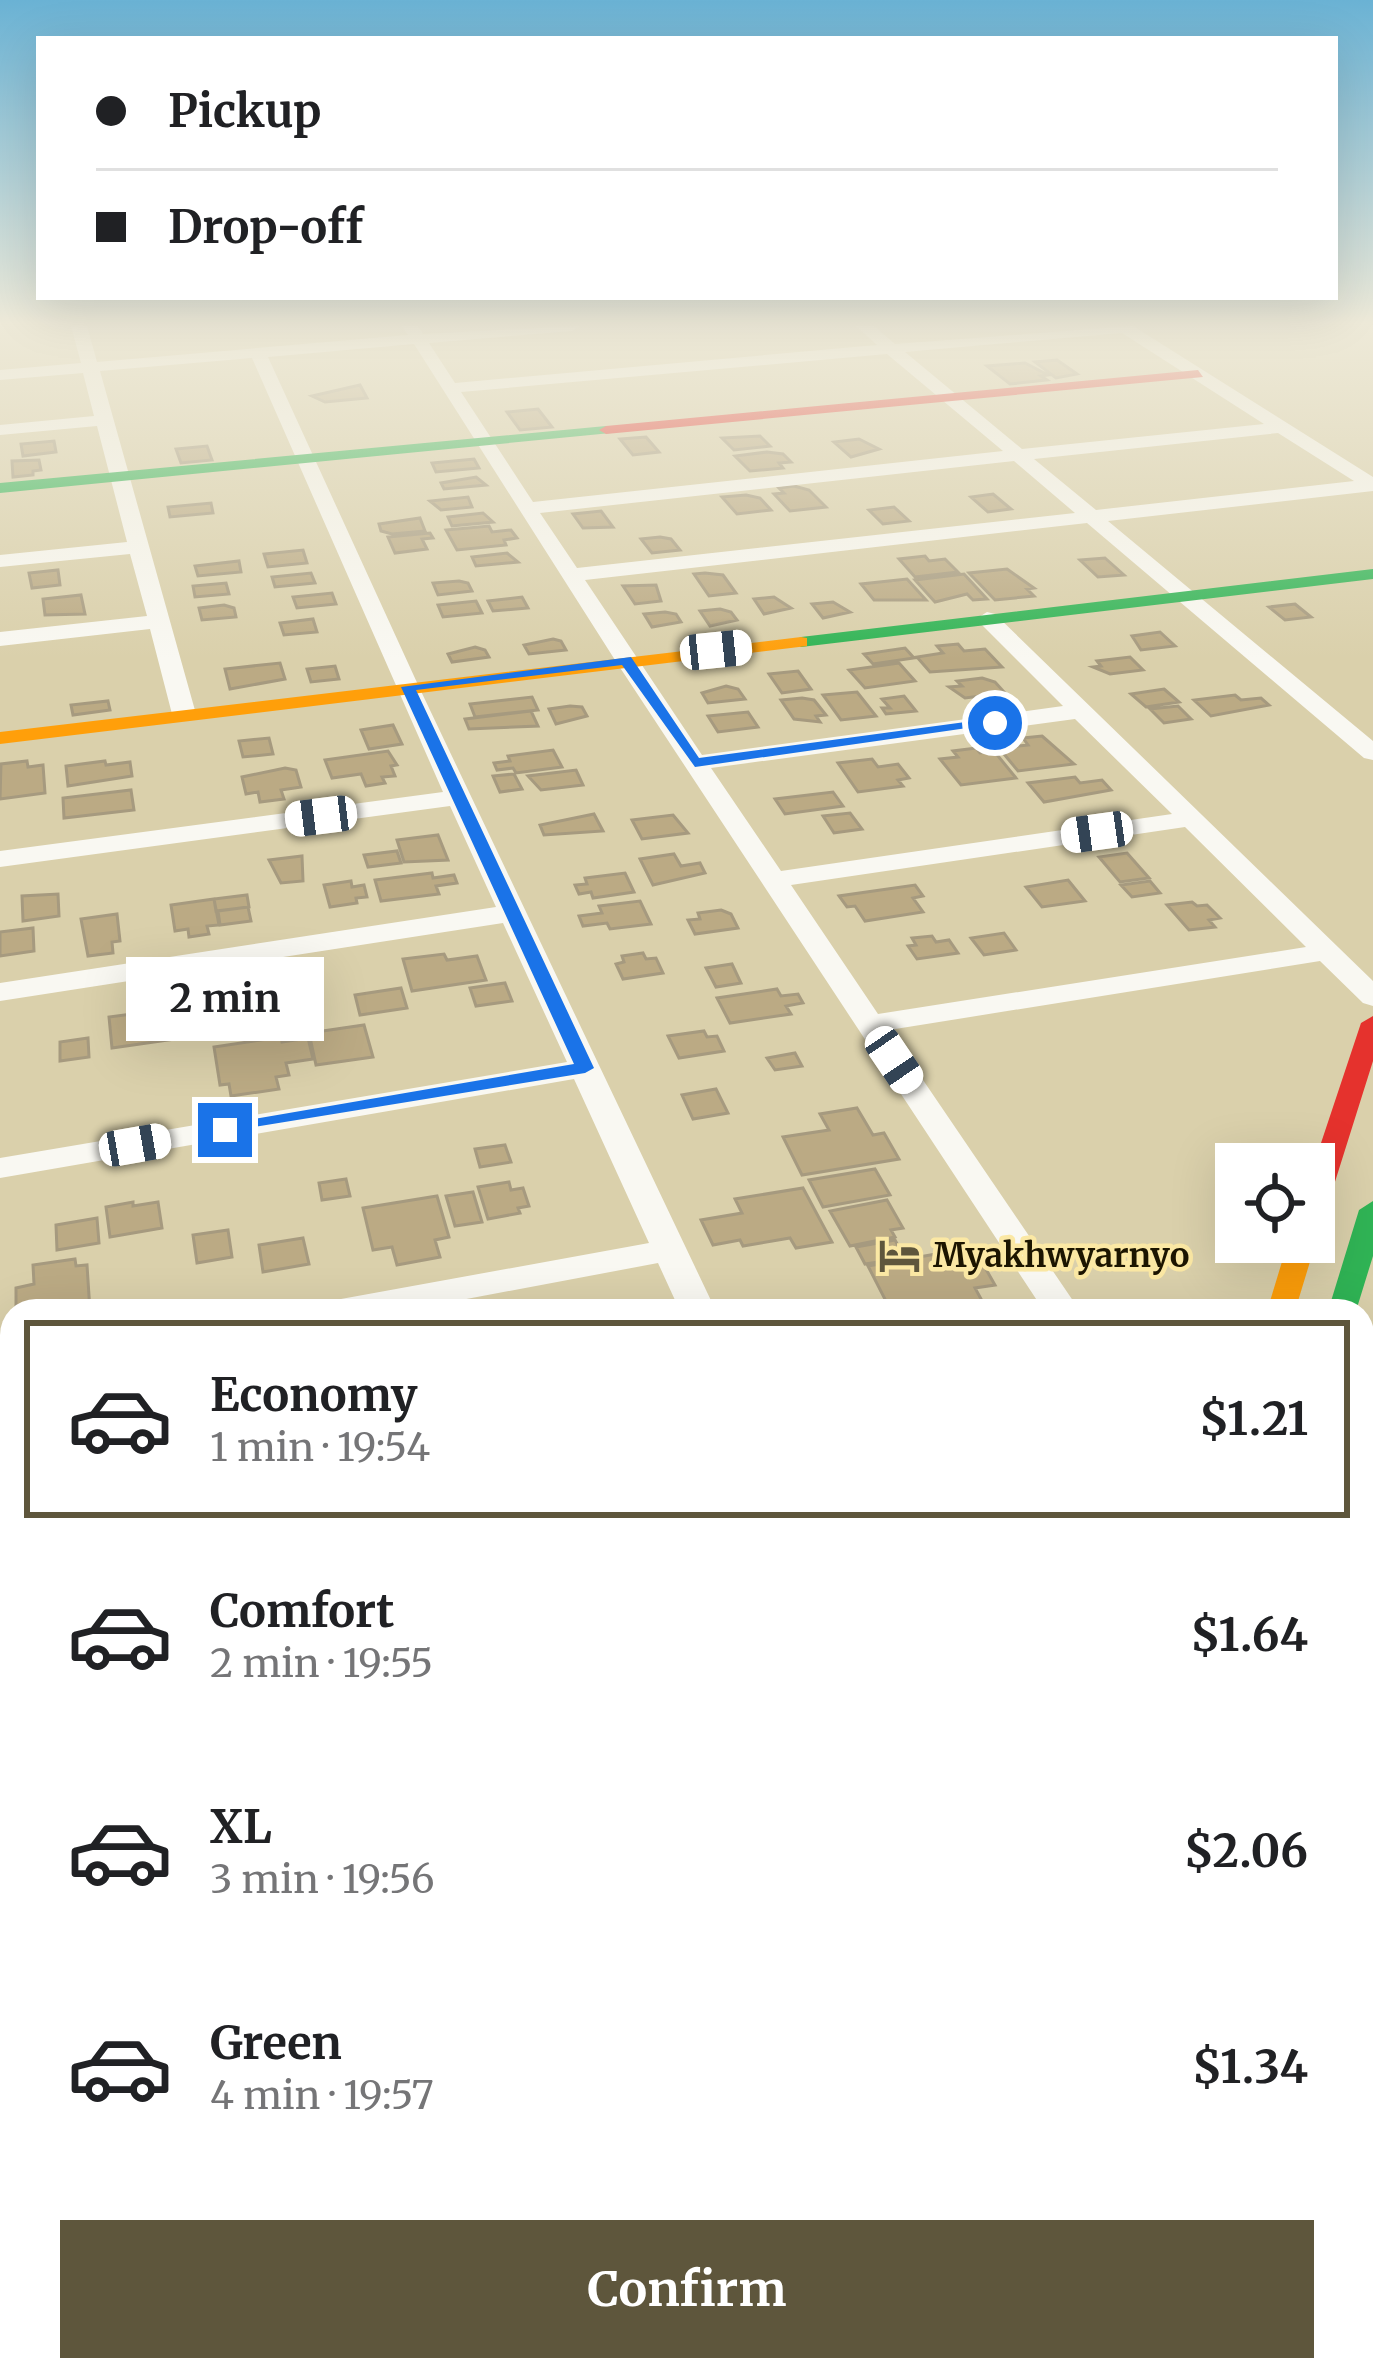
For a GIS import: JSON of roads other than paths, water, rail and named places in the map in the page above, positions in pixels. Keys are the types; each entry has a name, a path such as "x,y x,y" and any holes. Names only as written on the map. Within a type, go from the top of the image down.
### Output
{"street":[{"path":"109,437 184,714"},
{"path":"296,437 692,1299"},
{"path":"482,437 1054,1299"},
{"path":"0,488 528,437"},
{"path":"997,437 1373,753"},
{"path":"528,508 1187,437"},
{"path":"1298,437 1373,485"},
{"path":"572,575 1373,485"},
{"path":"0,561 138,547"},
{"path":"0,738 1373,574"},
{"path":"987,619 1373,997"},
{"path":"0,639 159,621"},
{"path":"695,763 1081,711"},
{"path":"0,859 459,797"},
{"path":"773,880 1190,819"},
{"path":"0,992 512,913"},
{"path":"870,1024 1325,952"},
{"path":"1334,1143 1370,1036"},
{"path":"0,1168 585,1068"},
{"path":"1356,1299 1373,1210"},
{"path":"406,1299 669,1250"},
{"path":"1285,1299 1296,1263"}],"place":[{"name":"Myakhwyarnyo","path":"899,1255"}]}
